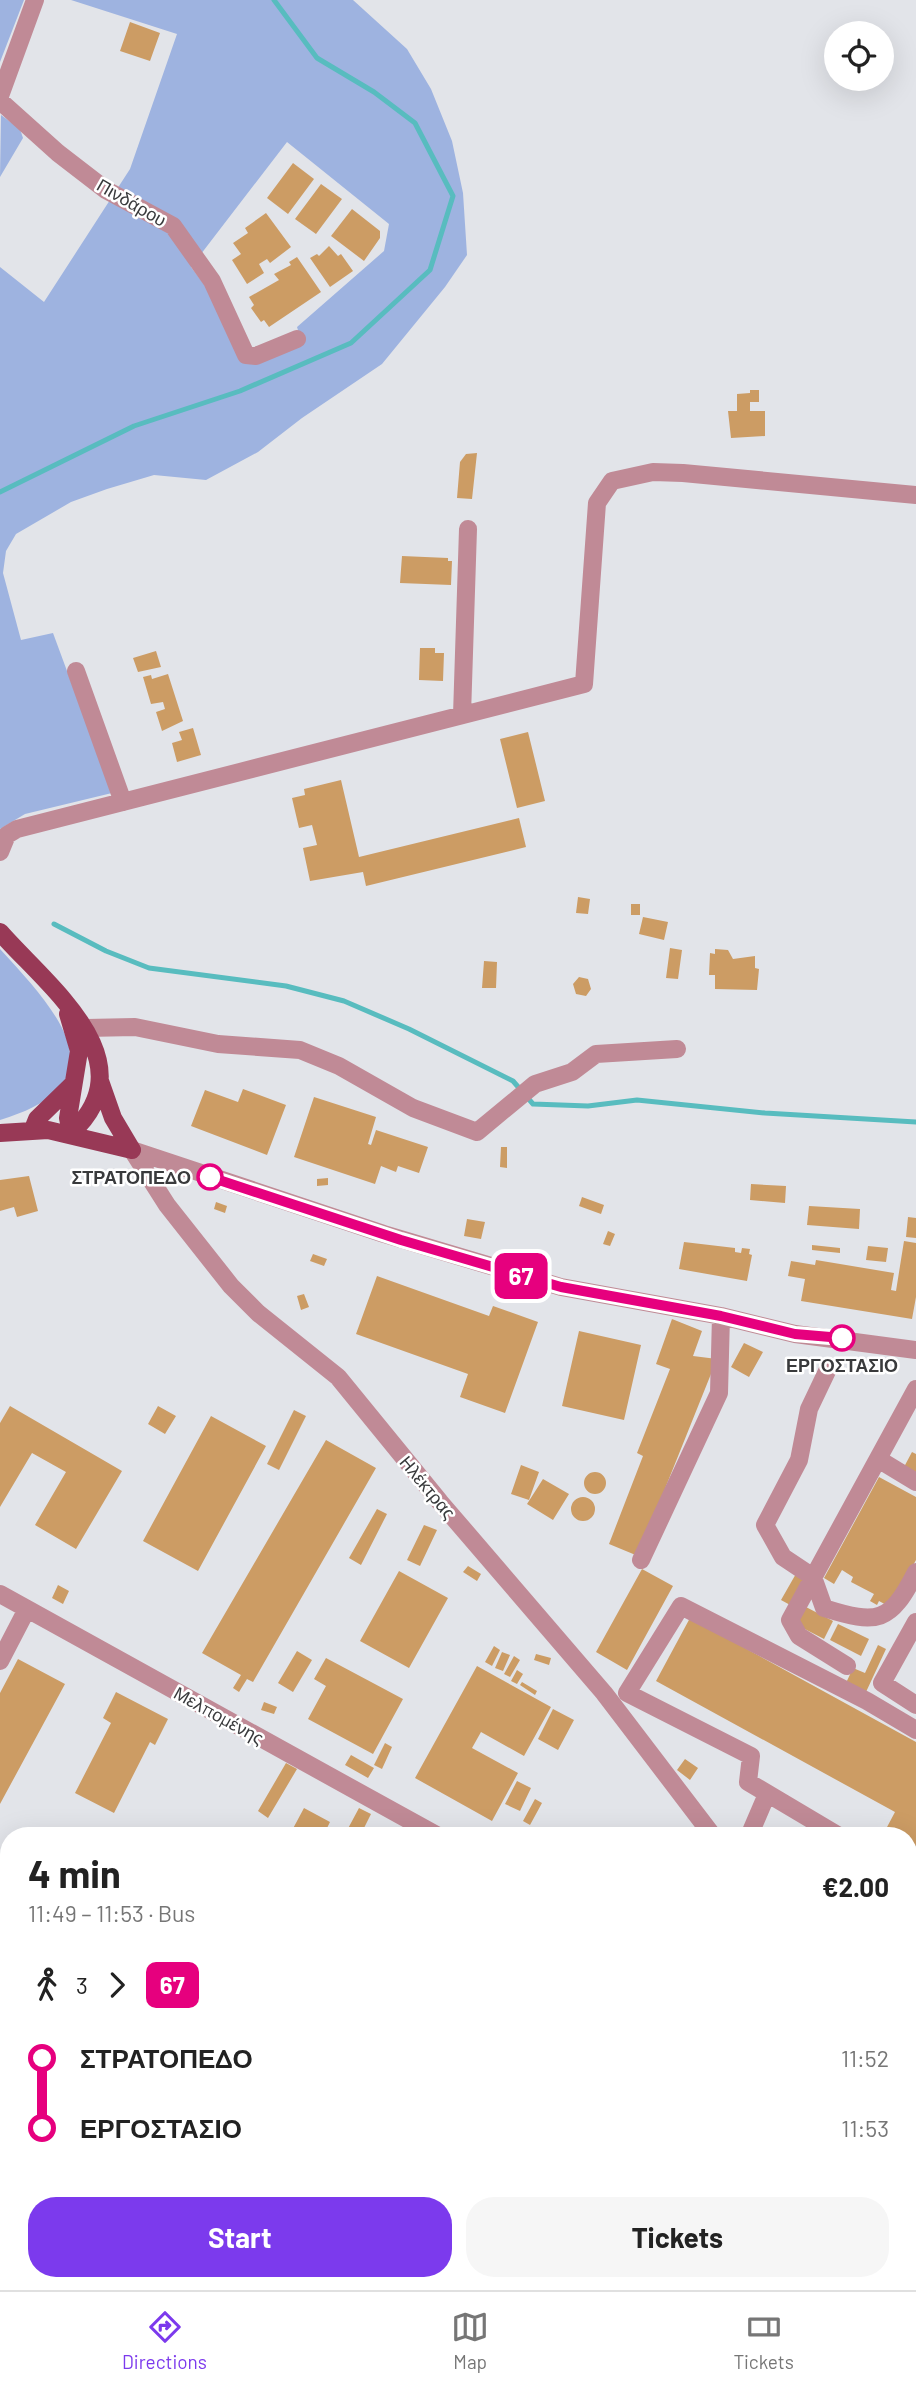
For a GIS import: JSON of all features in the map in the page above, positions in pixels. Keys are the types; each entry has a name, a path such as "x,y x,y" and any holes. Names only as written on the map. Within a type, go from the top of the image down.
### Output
{"main road":[{"path":"0,932 76,1012 86,1028 96,1056 100,1081 117,1126 132,1150"},
{"path":"59,996 78,1039 76,1078 68,1118 71,1133"},
{"path":"33,1129 37,1119 59,1100 76,1078"},
{"path":"71,1133 87,1117 100,1081"},
{"path":"0,1133 33,1129 71,1133 132,1150"}],"street":[{"path":"0,98 35,0"},
{"name":"Πινδάρου","path":"0,98 58,153 106,190 173,226 212,281 246,355 256,356 297,339"},
{"path":"0,852 7,835 16,829 584,684 597,503 612,481 653,472 683,473 916,495"},
{"path":"462,715 468,529"},
{"path":"76,671 123,802"},
{"path":"86,1028 135,1027 218,1044 300,1051 339,1066 413,1108 477,1132 536,1084 572,1072 596,1054 677,1049"},
{"path":"132,1150 499,1269 645,1304 721,1316 795,1334 916,1350"},
{"name":"Ηλέκτρας","path":"132,1150 167,1205 231,1286 258,1313 338,1377 440,1502 604,1693 706,1827"},
{"path":"641,1560 719,1393 721,1316"},
{"path":"829,1367 809,1409 799,1460 765,1524 783,1558 813,1577 824,1608 857,1619 883,1615 900,1604 916,1572"},
{"path":"847,1665 799,1636 790,1620 916,1389"},
{"path":"878,1459 916,1482"},
{"name":"Μελπομένης","path":"0,1594 422,1827"},
{"path":"824,1827 748,1782 751,1756 627,1693 681,1606 867,1701 916,1730"},
{"path":"0,1661 27,1609"},
{"path":"916,1622 882,1684 916,1705"},
{"path":"753,1827 767,1794"}],"shaded area":[{"path":"0,0 24,0 0,62"},
{"path":"71,0 353,0 407,49 431,89 452,141 463,193 467,255 445,287 382,364 302,418 258,452 206,480 154,475 107,489 71,502 16,534 6,551 3,573 21,640 53,633 112,793 25,814 0,829 0,267 44,302 130,169 177,34","holes":["287,142 389,224 384,251 297,327 301,340 243,362 206,287 191,267"]},
{"path":"1,115 20,129 23,138 0,177"},
{"path":"0,949 42,997 58,1021 68,1044 70,1066 61,1086 38,1105 0,1120"}],"building":[{"path":"130,22 160,33 150,61 120,51"},
{"path":"293,163 314,179 288,214 267,198"},
{"path":"321,184 342,199 316,234 295,219"},
{"path":"352,209 380,231 380,238 364,261 331,236"},
{"path":"266,213 291,247 270,263 267,259 259,264 264,273 247,284 232,260 241,254 233,243 248,233 245,228"},
{"path":"329,246 338,256 341,254 353,271 330,287 310,258 317,254 319,256"},
{"path":"297,257 321,292 269,327 264,320 261,322 251,308 254,305 249,297 279,280 274,274 291,265 289,262"},
{"path":"750,390 759,390 759,402 750,402 750,411 765,411 765,436 731,438 728,411 737,411 737,394 750,393"},
{"path":"477,453 472,499 457,498 460,462 466,454"},
{"path":"402,556 448,558 448,561 452,561 451,585 400,583"},
{"path":"420,648 435,648 435,653 444,653 443,681 419,680"},
{"path":"156,651 161,667 138,672 133,658"},
{"path":"168,674 183,721 162,731 156,712 165,709 163,702 151,704 143,677 151,675 152,679"},
{"path":"193,728 201,755 177,762 172,743 182,740 179,732"},
{"path":"528,732 545,801 517,808 500,739"},
{"path":"341,780 359,857 519,818 526,847 366,886 363,872 310,881 303,848 317,845 312,825 299,828 292,798 305,795 304,789"},
{"path":"578,897 590,899 588,914 576,913"},
{"path":"631,904 640,904 640,915 631,915"},
{"path":"643,917 668,922 664,940 639,934"},
{"path":"670,948 682,950 678,979 666,978"},
{"path":"715,949 728,950 733,959 755,956 755,968 759,969 757,990 715,989 715,975 709,975 710,953 715,954"},
{"path":"484,961 497,962 496,988 482,988"},
{"path":"579,977 588,979 591,989 586,996 576,994 573,984"},
{"path":"243,1089 286,1105 267,1155 191,1126 205,1090 238,1102"},
{"path":"314,1097 376,1117 368,1144 371,1145 376,1130 428,1147 419,1173 398,1166 396,1172 381,1166 375,1184 294,1157"},
{"path":"501,1147 507,1147 507,1168 500,1167"},
{"path":"29,1176 38,1211 17,1217 14,1207 0,1211 0,1180"},
{"path":"328,1178 328,1185 317,1186 317,1179"},
{"path":"751,1184 786,1186 785,1203 750,1200"},
{"path":"582,1197 604,1205 601,1214 579,1206"},
{"path":"216,1202 227,1206 225,1213 214,1209"},
{"path":"809,1206 860,1209 859,1229 807,1225"},
{"path":"908,1217 916,1218 916,1238 906,1237"},
{"path":"467,1219 485,1222 481,1239 464,1236"},
{"path":"608,1231 615,1234 610,1246 603,1244"},
{"path":"904,1241 916,1243 916,1297 912,1319 801,1301 805,1279 788,1276 791,1261 815,1265 816,1260 894,1273 891,1290 896,1291"},
{"path":"684,1242 735,1248 735,1252 741,1253 742,1248 750,1249 749,1254 752,1255 747,1281 679,1269"},
{"path":"812,1245 840,1248 840,1253 812,1250"},
{"path":"868,1246 888,1248 886,1262 866,1260"},
{"path":"313,1254 327,1259 324,1266 310,1261"},
{"path":"377,1276 489,1316 493,1306 538,1322 505,1413 460,1397 468,1374 356,1334"},
{"path":"304,1294 309,1307 301,1310 297,1296"},
{"path":"672,1319 702,1331 693,1356 717,1359 638,1556 609,1544 643,1456 637,1453 670,1369 656,1364"},
{"path":"579,1331 641,1345 624,1420 562,1406"},
{"path":"744,1343 763,1352 749,1377 731,1367"},
{"path":"10,1406 122,1471 76,1549 35,1525 66,1472 32,1453 0,1507 0,1423"},
{"path":"158,1406 176,1416 165,1434 148,1424"},
{"path":"294,1410 306,1416 279,1470 267,1464"},
{"path":"211,1416 266,1446 198,1571 143,1541"},
{"path":"326,1440 376,1468 253,1682 247,1679 239,1692 233,1688 241,1675 202,1653"},
{"path":"912,1452 916,1454 916,1473 904,1467"},
{"path":"521,1465 539,1472 529,1500 511,1494"},
{"path":"595,1472 603,1475 606,1483 603,1491 595,1494 587,1491 584,1483 587,1475"},
{"path":"879,1477 916,1497 916,1560 890,1607 879,1601 877,1605 870,1601 874,1594 851,1582 853,1577 842,1570 834,1584 824,1578"},
{"path":"543,1479 569,1494 553,1520 527,1504"},
{"path":"583,1497 591,1501 595,1509 591,1517 583,1521 575,1517 571,1509 575,1501"},
{"path":"377,1509 387,1514 361,1565 349,1558"},
{"path":"424,1525 437,1530 420,1566 407,1560"},
{"path":"468,1566 481,1574 477,1581 463,1572"},
{"path":"642,1569 673,1586 627,1670 596,1652"},
{"path":"399,1571 448,1598 409,1668 360,1641"},
{"path":"797,1572 808,1579 792,1606 781,1600"},
{"path":"58,1585 69,1591 63,1604 52,1598"},
{"path":"804,1606 833,1621 824,1639 795,1624"},
{"path":"690,1618 916,1742 916,1827 887,1827 895,1812 656,1681"},
{"path":"838,1624 869,1639 861,1656 830,1640"},
{"path":"878,1645 886,1649 866,1692 846,1683 853,1668 865,1673"},
{"path":"494,1646 500,1650 492,1666 485,1662"},
{"path":"297,1651 312,1660 293,1692 278,1683"},
{"path":"502,1652 510,1655 503,1671 495,1668"},
{"path":"536,1654 551,1658 549,1665 534,1660"},
{"path":"514,1656 520,1660 510,1677 504,1674"},
{"path":"326,1658 403,1699 373,1754 308,1719 326,1686 314,1679"},
{"path":"18,1659 65,1684 0,1804 0,1693"},
{"path":"477,1666 551,1707 524,1756 481,1732 472,1748 518,1773 492,1821 415,1778"},
{"path":"517,1670 523,1674 517,1684 511,1681"},
{"path":"522,1682 537,1691 535,1695 520,1685"},
{"path":"116,1692 168,1719 155,1745 150,1742 114,1813 75,1793 111,1723 103,1718"},
{"path":"264,1702 277,1707 274,1714 261,1710"},
{"path":"553,1709 574,1720 558,1750 538,1739"},
{"path":"385,1743 392,1747 382,1769 374,1765"},
{"path":"351,1755 374,1768 368,1778 345,1765"},
{"path":"685,1759 698,1768 690,1780 677,1770"},
{"path":"286,1763 297,1769 268,1818 258,1811"},
{"path":"517,1781 531,1788 520,1811 505,1804"},
{"path":"535,1799 542,1803 530,1825 523,1821"},
{"path":"304,1808 330,1822 328,1827 294,1827"},
{"path":"359,1808 371,1814 364,1827 349,1827"}],"waterway":[{"path":"0,492 134,426 240,391 351,343 430,270 453,196 415,123 374,92 317,58 274,0"},
{"path":"54,924 106,951 149,968 286,986 344,1001 409,1029 513,1081 533,1104 588,1106 637,1100 765,1113 916,1122"}],"bus line":[{"name":"67","path":"210,1177 401,1240 561,1287 721,1316 795,1334 842,1338"}],"place":[{"name":"ΣΤΡΑΤΟΠΕΔΟ","path":"210,1177"},
{"name":"ΕΡΓΟΣΤΑΣΙΟ","path":"842,1338"}]}
